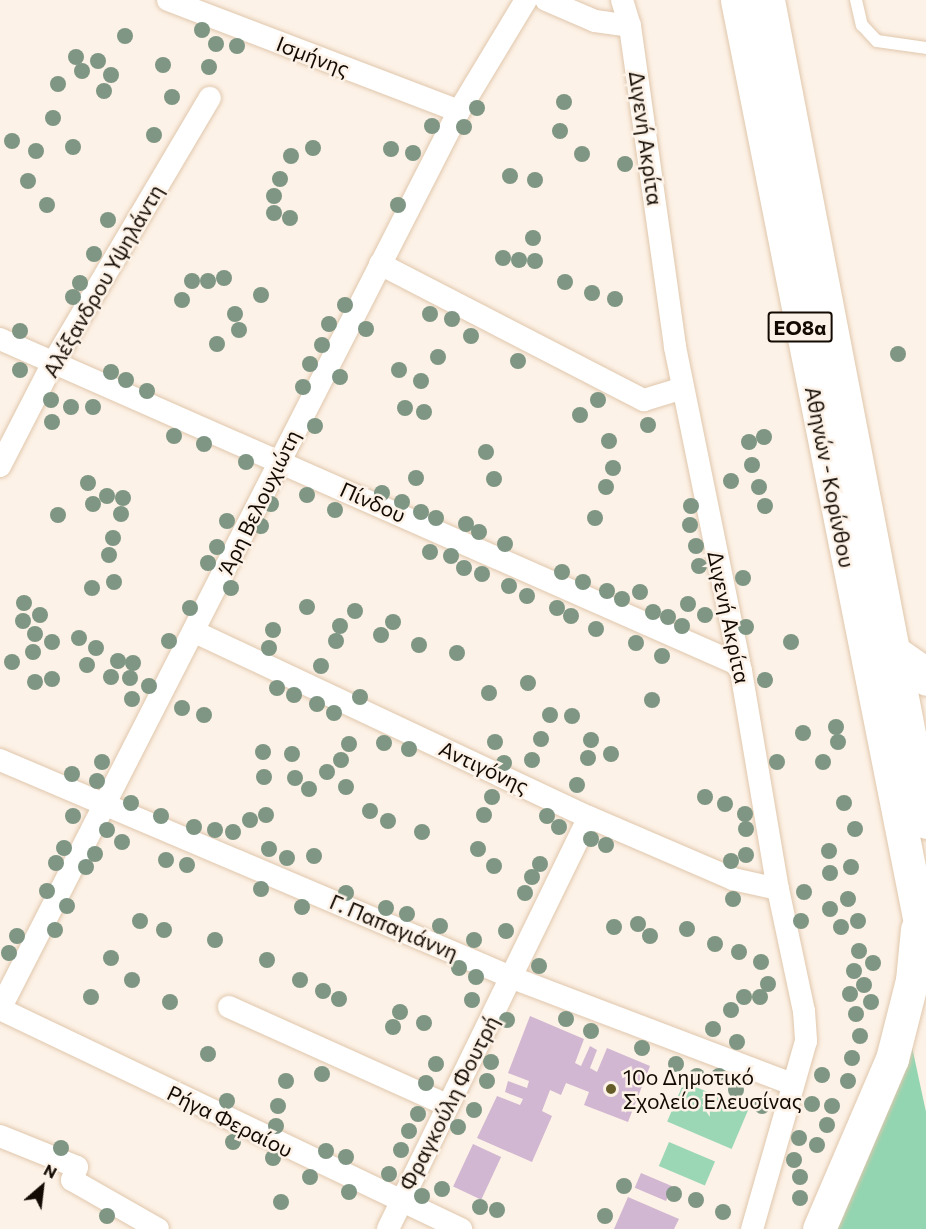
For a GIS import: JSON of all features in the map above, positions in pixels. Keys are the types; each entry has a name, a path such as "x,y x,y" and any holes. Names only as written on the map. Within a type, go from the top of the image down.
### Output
{"highway":[{"name":"Αθηνών - Κορίνθου","path":"737,0 926,953"},
{"name":"Αθηνών - Κορίνθου","path":"768,0 890,649 926,822"},
{"path":"890,649 921,670 926,679"},
{"path":"819,1229 892,1059 912,980 918,918"}],"street":[{"name":"Ισμήνης","path":"168,0 459,111"},
{"name":"Άρη Βελουχιώτη","path":"0,1009 195,632 279,460 459,111 526,0"},
{"path":"546,0 595,21 630,27"},
{"name":"Διγενή Ακρίτα","path":"622,0 630,27 683,388 741,671 778,890 804,1011 806,1041 752,1229"},
{"name":"Αλέξανδρου Υψηλάντη","path":"0,466 53,363 210,98"},
{"path":"380,264 644,400 683,388"},
{"name":"Πίνδου","path":"0,339 279,460 735,663 741,671"},
{"name":"Αντιγόνης","path":"195,632 589,817 733,879 778,890"},
{"name":"Γ. Παπαγιάννη","path":"0,760 513,978 792,1084"},
{"name":"Φραγκούλη Φουτρή","path":"388,1229 445,1104 513,978 589,817"},
{"path":"229,1007 445,1104"},
{"name":"Ρήγα Φεραίου","path":"0,1009 399,1203 461,1229"},
{"path":"0,1136 77,1167 72,1180 158,1229"}],"lane":[{"path":"856,0 862,25 877,41 926,48"}],"green space":[{"path":"909,1033 926,1112 926,1229 824,1229"},
{"path":"684,1082 748,1109 732,1149 667,1122"},
{"path":"669,1142 715,1162 705,1185 659,1166"}],"building":[{"name":"10ο Δημοτικό Σχολείο Ελευσίνας","path":"530,1016 584,1039 575,1063 581,1066 590,1046 597,1050 590,1068 597,1072 607,1048 650,1066 628,1122 584,1105 589,1092 566,1083 561,1095 550,1090 542,1111 552,1116 532,1162 477,1138 497,1096 520,1105 523,1099 505,1092 508,1081 527,1088 529,1081 508,1073"},
{"path":"473,1144 501,1157 481,1200 453,1187"},
{"path":"641,1173 672,1186 666,1201 635,1188"},
{"path":"628,1197 679,1219 674,1229 614,1229"}],"place":[{"name":"10ο Δημοτικό Σχολείο Ελευσίνας","path":"611,1089"}]}
